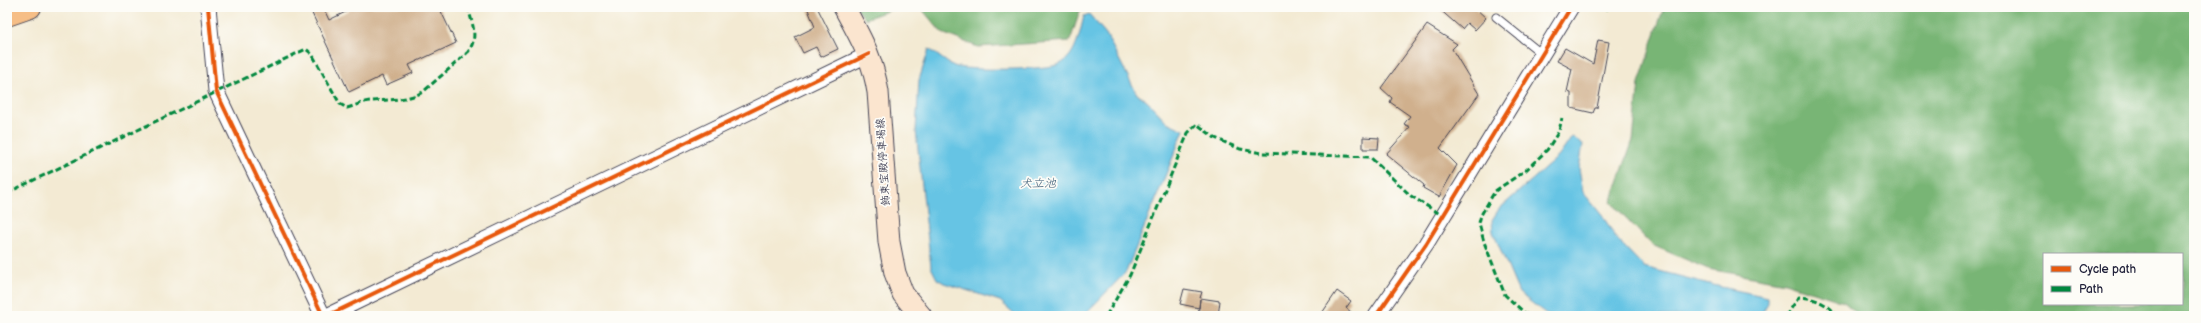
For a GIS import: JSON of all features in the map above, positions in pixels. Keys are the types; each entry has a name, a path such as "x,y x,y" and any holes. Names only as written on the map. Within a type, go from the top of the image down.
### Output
{"main road":[{"path":"7,15 30,7"},
{"name":"飾東宝殿停車場線","path":"844,7 869,54 878,92 889,242 895,273 903,294 921,316"}],"street":[{"path":"208,7 218,96 324,316"},
{"path":"1376,316 1426,244 1571,7"},
{"path":"327,316 869,54"}],"lane":[{"path":"1496,17 1542,54"}],"green space":[{"path":"856,7 898,7 865,19"},
{"path":"920,7 1093,7 1080,11 1070,41 978,47 942,33"},
{"path":"1664,7 2194,7 2194,316 1860,316 1844,302 1785,283 1708,269 1652,245 1611,202 1633,140 1639,83"}],"water":[{"name":"犬立池","path":"1089,14 1106,34 1137,94 1148,102 1167,122 1184,130 1126,272 1083,316 1017,316 1000,301 944,283 937,279 931,267 916,131 919,80 929,49 954,66 961,68 1025,69 1041,68 1060,64 1074,50 1084,16"},
{"path":"1572,137 1583,144 1579,168 1583,192 1604,218 1616,238 1644,267 1721,287 1768,297 1768,303 1760,316 1549,316 1519,293 1493,232 1492,220 1499,209 1559,156"}],"building":[{"path":"309,7 323,7 329,20 356,7 439,7 456,43 409,65 413,73 386,85 382,76 349,92"},
{"path":"807,7 817,7 838,49 821,57 816,47 803,53 795,37 815,27"},
{"path":"1437,7 1474,7 1486,18 1475,30 1467,23 1462,29"},
{"path":"1427,25 1457,44 1452,49 1479,94 1440,148 1457,165 1439,197 1423,188 1424,185 1386,154 1410,127 1404,124 1410,116 1390,102 1392,98 1381,88"},
{"path":"1598,40 1609,42 1597,108 1595,108 1593,113 1571,108 1571,93 1567,92 1572,69 1557,61 1565,48 1593,64"},
{"path":"1363,137 1379,138 1378,149 1363,149"},
{"path":"1184,289 1202,292 1200,298 1220,301 1218,316 1198,316 1199,308 1180,304"},
{"path":"1337,291 1351,301 1346,308 1356,316 1320,316"}],"marked path":[{"path":"7,193 306,49 312,54 340,104 347,108 368,101 398,99 417,95 423,92 468,52 474,36 473,25 468,7"},
{"path":"1528,316 1505,295 1484,242 1479,223 1481,215 1495,191 1526,170 1547,150 1559,131 1562,118"},
{"path":"1106,316 1130,275 1188,133 1197,124 1215,138 1240,149 1262,153 1370,157 1411,196 1443,216"},
{"path":"1786,316 1799,297 1821,302 1838,316"}],"cycle path":[{"path":"208,7 216,91 323,316"},
{"path":"1376,316 1426,244 1571,7"},
{"path":"327,316 869,54"}]}
